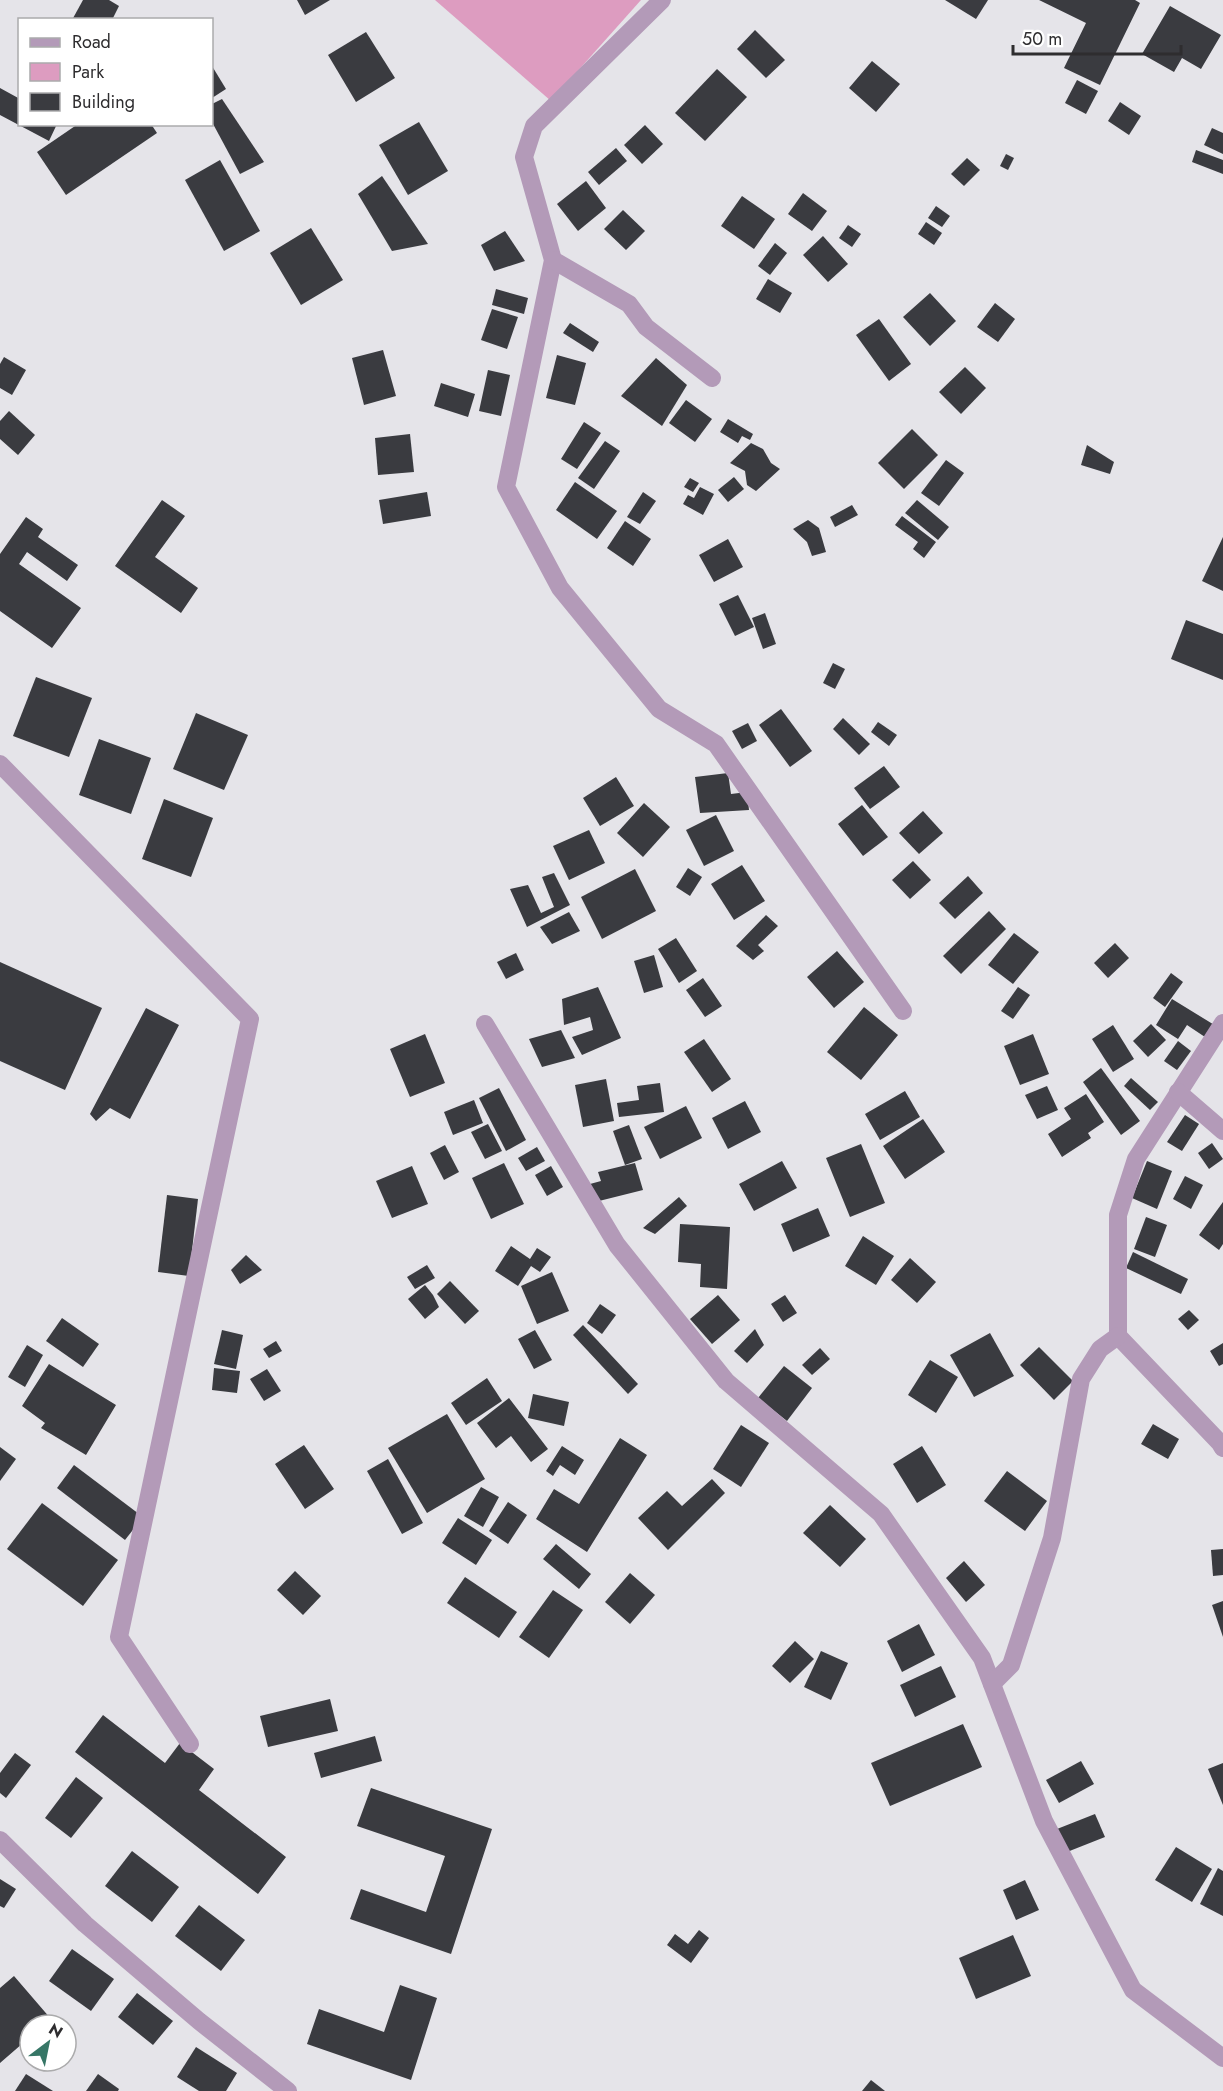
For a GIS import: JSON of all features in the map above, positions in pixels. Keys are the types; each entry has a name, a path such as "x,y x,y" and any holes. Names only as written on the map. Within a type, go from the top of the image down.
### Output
{"street":[{"path":"662,0 534,126 524,157 553,260 506,487 560,588 659,709 716,744 903,1011"},
{"path":"553,260 629,304 646,327 712,378"},
{"path":"0,764 250,1019 120,1637 190,1744"},
{"path":"1223,1023 1136,1159 1118,1215 1118,1336 1223,1448"},
{"path":"485,1024 618,1245 726,1381 881,1514 982,1658 1044,1821 1133,1990 1223,2058"},
{"path":"1178,1092 1223,1131"},
{"path":"992,1684 1011,1665 1052,1538 1081,1379 1100,1349 1118,1336"},
{"path":"0,1840 85,1924 288,2091"}],"green space":[{"path":"435,0 641,0 551,101"}],"building":[{"path":"83,0 109,0 119,6 113,18 73,18"},
{"path":"297,0 330,0 305,15"},
{"path":"945,0 988,0 976,19"},
{"path":"1039,0 1135,0 1140,3 1100,85 1064,68 1086,23"},
{"path":"1170,6 1221,35 1201,69 1182,58 1174,72 1142,54"},
{"path":"755,30 785,60 766,78 737,49"},
{"path":"366,32 395,78 356,102 328,55"},
{"path":"872,61 900,84 876,112 849,88"},
{"path":"213,68 226,89 213,97"},
{"path":"717,69 747,97 705,141 675,113"},
{"path":"1077,80 1098,91 1086,114 1065,103"},
{"path":"0,88 18,98 18,125 0,115"},
{"path":"222,99 264,162 240,174 213,124 213,104"},
{"path":"1120,102 1141,116 1129,135 1108,121"},
{"path":"419,122 448,171 408,195 379,145"},
{"path":"645,125 663,144 642,164 624,145"},
{"path":"21,126 56,126 49,141"},
{"path":"75,126 152,126 157,133 66,195 37,152"},
{"path":"1212,128 1223,133 1223,154 1204,145"},
{"path":"616,148 627,161 599,185 588,172"},
{"path":"1196,150 1223,160 1223,174 1192,162"},
{"path":"1006,154 1014,158 1008,170 1000,166"},
{"path":"967,158 980,170 964,186 951,174"},
{"path":"220,160 260,231 224,251 185,180"},
{"path":"382,176 428,244 392,251 358,194"},
{"path":"586,181 606,208 578,231 557,204"},
{"path":"803,193 827,211 812,231 788,214"},
{"path":"742,196 775,219 754,249 721,226"},
{"path":"936,206 950,216 942,227 928,218"},
{"path":"623,210 645,231 626,250 604,229"},
{"path":"926,222 942,233 934,245 918,234"},
{"path":"848,225 861,234 852,247 839,238"},
{"path":"311,228 343,280 301,305 270,253"},
{"path":"505,231 525,261 494,271 481,245"},
{"path":"823,236 848,264 828,282 803,255"},
{"path":"775,243 787,253 770,275 758,266"},
{"path":"768,279 792,293 780,313 756,299"},
{"path":"496,289 528,298 524,314 492,305"},
{"path":"930,293 956,321 930,346 903,317"},
{"path":"995,303 1015,319 998,342 977,327"},
{"path":"492,309 518,317 507,349 481,340"},
{"path":"879,319 911,364 889,381 856,335"},
{"path":"570,323 599,342 593,352 563,333"},
{"path":"383,350 396,396 364,405 352,358"},
{"path":"557,355 586,363 575,405 546,398"},
{"path":"4,357 26,370 12,395 0,388 0,364"},
{"path":"656,358 687,385 662,426 621,396"},
{"path":"965,367 986,388 961,414 939,392"},
{"path":"488,370 510,375 501,416 479,411"},
{"path":"441,383 475,394 468,417 434,406"},
{"path":"686,400 712,419 695,442 669,423"},
{"path":"9,411 35,435 18,455 0,439 0,421"},
{"path":"728,419 753,434 750,440 742,436 738,443 720,432"},
{"path":"584,422 601,433 577,469 561,459"},
{"path":"912,429 938,455 904,489 878,463"},
{"path":"410,434 414,472 378,475 375,438"},
{"path":"605,441 620,451 594,489 578,478"},
{"path":"751,443 763,449 771,463 780,469 756,491 747,485 745,471 730,463"},
{"path":"1087,445 1114,462 1110,474 1081,465"},
{"path":"946,460 964,473 939,506 921,493"},
{"path":"734,477 744,489 728,502 718,490"},
{"path":"690,478 699,483 693,492 684,487"},
{"path":"575,482 617,511 597,539 556,510"},
{"path":"700,487 714,494 703,515 683,504 688,495 694,498"},
{"path":"427,492 431,516 383,524 379,500"},
{"path":"643,492 656,501 640,524 627,517"},
{"path":"162,500 185,516 155,557 198,588 181,613 115,566"},
{"path":"917,500 949,527 938,540 905,513"},
{"path":"852,505 858,515 835,527 830,517"},
{"path":"902,516 936,542 924,558 913,549 918,542 895,525"},
{"path":"26,517 43,529 38,537 78,565 67,581 27,552 19,564 81,608 52,648 0,611 0,554"},
{"path":"808,520 819,528 826,552 812,556 807,542 793,529"},
{"path":"625,521 651,539 633,566 607,548"},
{"path":"1223,537 1223,591 1202,581"},
{"path":"728,539 743,567 714,582 699,555"},
{"path":"738,595 754,627 735,636 719,604"},
{"path":"765,613 776,644 763,649 752,618"},
{"path":"1186,620 1223,634 1223,680 1171,659"},
{"path":"833,663 845,669 835,689 823,683"},
{"path":"36,677 92,698 69,757 13,736"},
{"path":"781,709 812,751 790,767 759,725"},
{"path":"196,713 248,735 224,790 173,769"},
{"path":"843,718 870,744 859,755 833,729"},
{"path":"878,722 897,735 889,746 871,732"},
{"path":"748,723 757,741 742,749 732,731"},
{"path":"99,739 151,758 131,814 79,795"},
{"path":"884,766 900,787 870,809 854,788"},
{"path":"728,773 731,794 747,792 749,810 700,813 695,777"},
{"path":"616,777 634,806 600,826 583,798"},
{"path":"164,799 213,818 191,877 142,859"},
{"path":"644,803 670,827 643,857 617,833"},
{"path":"862,805 888,837 863,856 838,824"},
{"path":"923,811 943,833 919,854 899,833"},
{"path":"716,815 734,851 704,866 686,830"},
{"path":"589,830 605,863 569,880 553,846"},
{"path":"913,861 931,880 910,899 892,880"},
{"path":"742,865 765,901 734,920 711,884"},
{"path":"688,868 702,877 690,896 676,887"},
{"path":"635,869 656,911 602,939 581,897"},
{"path":"554,873 570,905 527,927 510,889 528,885 541,913 554,907 542,877"},
{"path":"968,876 983,893 955,919 939,903"},
{"path":"989,911 1006,929 961,974 943,956"},
{"path":"569,912 580,931 552,944 540,927"},
{"path":"766,915 778,926 758,945 764,951 753,960 736,946"},
{"path":"1014,933 1039,952 1013,984 988,965"},
{"path":"676,938 697,971 679,983 658,949"},
{"path":"1115,943 1129,958 1108,978 1094,963"},
{"path":"837,951 864,982 834,1008 807,977"},
{"path":"516,953 524,970 506,979 497,962"},
{"path":"654,955 663,987 644,993 634,961"},
{"path":"0,962 102,1008 65,1090 0,1061"},
{"path":"1171,973 1183,982 1165,1007 1153,998"},
{"path":"703,978 722,1006 705,1017 686,990"},
{"path":"598,987 621,1038 582,1055 572,1037 593,1030 590,1017 564,1025 562,999"},
{"path":"1018,987 1030,995 1013,1019 1001,1011"},
{"path":"1172,999 1216,1026 1208,1039 1187,1025 1178,1039 1156,1025"},
{"path":"864,1007 898,1035 861,1080 827,1052"},
{"path":"146,1008 179,1025 130,1119 110,1108 96,1121 90,1114"},
{"path":"1151,1024 1166,1040 1148,1057 1133,1041"},
{"path":"1113,1025 1134,1059 1113,1072 1092,1039"},
{"path":"561,1030 575,1058 542,1067 529,1039"},
{"path":"425,1034 445,1083 410,1097 390,1049"},
{"path":"1033,1034 1049,1074 1020,1085 1004,1046"},
{"path":"704,1039 731,1079 712,1092 684,1052"},
{"path":"1178,1041 1191,1051 1177,1070 1164,1061"},
{"path":"1101,1068 1140,1121 1121,1135 1083,1082"},
{"path":"1131,1078 1158,1102 1150,1110 1124,1086"},
{"path":"606,1079 614,1121 583,1127 575,1085"},
{"path":"660,1083 664,1112 619,1117 617,1103 639,1100 637,1086"},
{"path":"1047,1086 1058,1110 1037,1119 1025,1095"},
{"path":"499,1088 526,1140 506,1151 479,1098"},
{"path":"905,1091 920,1117 880,1140 865,1114"},
{"path":"1086,1094 1104,1122 1088,1133 1091,1138 1062,1157 1048,1134 1071,1119 1064,1108"},
{"path":"474,1100 483,1123 453,1135 444,1112"},
{"path":"745,1101 761,1132 728,1149 712,1118"},
{"path":"686,1106 702,1138 660,1159 644,1127"},
{"path":"1185,1115 1199,1124 1182,1151 1167,1142"},
{"path":"923,1119 945,1152 905,1179 883,1146"},
{"path":"488,1124 502,1151 485,1159 471,1132"},
{"path":"629,1125 642,1159 625,1165 613,1131"},
{"path":"1212,1143 1223,1159 1209,1169 1198,1153"},
{"path":"861,1144 885,1203 850,1217 826,1158"},
{"path":"445,1145 459,1172 444,1180 430,1153"},
{"path":"537,1147 545,1161 526,1171 518,1158"},
{"path":"782,1161 797,1188 754,1211 739,1184"},
{"path":"1147,1161 1172,1171 1157,1209 1132,1198"},
{"path":"504,1163 524,1204 491,1219 472,1178"},
{"path":"635,1163 643,1190 595,1202 590,1184 601,1181 598,1172"},
{"path":"412,1166 428,1204 392,1218 376,1181"},
{"path":"551,1166 563,1187 547,1196 535,1175"},
{"path":"1185,1176 1203,1185 1191,1209 1173,1199"},
{"path":"167,1195 198,1199 189,1276 158,1272"},
{"path":"679,1197 687,1206 655,1234 643,1228"},
{"path":"1223,1202 1223,1244 1219,1250 1199,1235"},
{"path":"818,1208 830,1236 793,1252 781,1224"},
{"path":"1146,1217 1167,1225 1155,1257 1134,1249"},
{"path":"680,1224 730,1227 727,1289 700,1287 701,1264 678,1262"},
{"path":"863,1236 894,1256 876,1285 845,1266"},
{"path":"511,1246 530,1259 537,1248 551,1257 540,1272 531,1266 518,1286 495,1271"},
{"path":"1133,1252 1188,1279 1181,1294 1126,1268"},
{"path":"246,1255 262,1270 240,1284 231,1270"},
{"path":"910,1258 936,1282 917,1303 891,1280"},
{"path":"427,1265 435,1278 415,1289 407,1277"},
{"path":"552,1272 569,1311 537,1324 521,1286"},
{"path":"450,1281 479,1311 465,1324 437,1294"},
{"path":"425,1285 439,1307 425,1319 408,1299"},
{"path":"718,1295 740,1320 712,1344 690,1319"},
{"path":"785,1295 797,1313 783,1322 771,1304"},
{"path":"600,1304 616,1315 602,1334 587,1323"},
{"path":"1189,1310 1199,1320 1188,1330 1178,1319"},
{"path":"62,1318 99,1344 83,1367 46,1341"},
{"path":"583,1325 638,1384 628,1394 573,1335"},
{"path":"755,1329 764,1345 747,1363 734,1351"},
{"path":"222,1330 243,1335 236,1369 214,1364"},
{"path":"535,1330 552,1360 534,1369 518,1339"},
{"path":"990,1333 1014,1376 974,1397 950,1355"},
{"path":"276,1341 282,1351 269,1358 263,1349"},
{"path":"1223,1343 1223,1364 1219,1366 1210,1351"},
{"path":"27,1345 43,1355 25,1387 8,1377"},
{"path":"1039,1347 1073,1381 1054,1400 1020,1365"},
{"path":"820,1348 830,1359 812,1375 802,1365"},
{"path":"930,1360 958,1377 936,1413 908,1395"},
{"path":"49,1364 116,1405 86,1455 41,1428 45,1423 22,1406"},
{"path":"784,1366 812,1388 787,1421 758,1398"},
{"path":"214,1368 240,1371 237,1393 212,1390"},
{"path":"267,1369 281,1391 264,1401 250,1379"},
{"path":"487,1378 502,1401 466,1425 451,1403"},
{"path":"533,1394 569,1402 564,1426 528,1418"},
{"path":"509,1398 548,1449 531,1462 511,1436 496,1448 477,1423"},
{"path":"447,1414 485,1479 427,1513 388,1448"},
{"path":"1153,1424 1179,1439 1168,1459 1141,1444"},
{"path":"741,1425 769,1443 741,1487 713,1469"},
{"path":"620,1438 647,1455 587,1552 536,1519 554,1489 579,1504"},
{"path":"304,1445 334,1489 305,1509 275,1464"},
{"path":"562,1446 584,1460 575,1475 560,1465 553,1476 546,1471"},
{"path":"922,1446 946,1485 917,1503 893,1464"},
{"path":"0,1447 16,1459 0,1481"},
{"path":"388,1459 423,1523 402,1534 367,1471"},
{"path":"74,1465 143,1517 125,1540 57,1488"},
{"path":"1007,1471 1047,1501 1025,1531 984,1501"},
{"path":"712,1479 725,1493 668,1550 638,1518 667,1491 682,1506"},
{"path":"481,1487 499,1497 483,1527 464,1516"},
{"path":"508,1502 527,1515 508,1544 489,1531"},
{"path":"42,1503 118,1560 83,1606 7,1549"},
{"path":"830,1505 866,1539 840,1567 803,1533"},
{"path":"458,1518 492,1540 476,1565 442,1543"},
{"path":"556,1544 591,1574 579,1589 543,1559"},
{"path":"1223,1549 1223,1575 1213,1576 1211,1550"},
{"path":"964,1561 985,1585 966,1602 946,1578"},
{"path":"295,1571 321,1596 303,1615 277,1590"},
{"path":"630,1573 655,1595 630,1624 605,1602"},
{"path":"465,1577 517,1612 499,1638 447,1603"},
{"path":"553,1590 583,1610 549,1658 519,1637"},
{"path":"1223,1601 1223,1637 1212,1605"},
{"path":"919,1624 935,1655 902,1672 887,1641"},
{"path":"795,1641 814,1659 790,1683 772,1666"},
{"path":"821,1651 848,1663 831,1700 804,1687"},
{"path":"941,1666 956,1697 915,1717 900,1685"},
{"path":"330,1699 338,1731 268,1747 260,1716"},
{"path":"103,1715 165,1763 180,1743 214,1769 199,1790 286,1857 258,1894 75,1752"},
{"path":"963,1724 982,1767 890,1806 871,1763"},
{"path":"375,1736 382,1761 321,1778 314,1753"},
{"path":"15,1753 31,1765 6,1798 0,1793 0,1773"},
{"path":"1081,1761 1094,1784 1059,1803 1046,1780"},
{"path":"1223,1763 1223,1805 1208,1769"},
{"path":"76,1777 103,1798 71,1838 45,1818"},
{"path":"371,1788 492,1829 451,1954 350,1919 361,1889 426,1912 445,1856 357,1826"},
{"path":"1095,1814 1105,1837 1067,1852 1057,1829"},
{"path":"1176,1847 1212,1869 1192,1902 1155,1880"},
{"path":"132,1851 179,1887 152,1922 105,1886"},
{"path":"1218,1868 1223,1871 1223,1916 1200,1904"},
{"path":"0,1879 16,1889 4,1908 0,1906"},
{"path":"1025,1880 1039,1910 1016,1920 1003,1890"},
{"path":"199,1905 245,1940 221,1971 175,1936"},
{"path":"699,1930 709,1938 691,1963 667,1945 675,1934 688,1944"},
{"path":"1013,1935 1031,1976 976,1999 959,1958"},
{"path":"72,1949 114,1979 91,2011 49,1981"},
{"path":"14,1976 46,2013 18,2013 18,2047 0,2063 0,1988"},
{"path":"400,1985 437,1998 411,2080 307,2044 319,2009 384,2032"},
{"path":"137,1993 173,2021 153,2045 118,2017"},
{"path":"196,2047 237,2073 226,2091 199,2091 177,2077"},
{"path":"26,2074 53,2091 15,2091"},
{"path":"98,2074 119,2089 118,2091 86,2091"},
{"path":"871,2080 885,2091 862,2091"}]}
